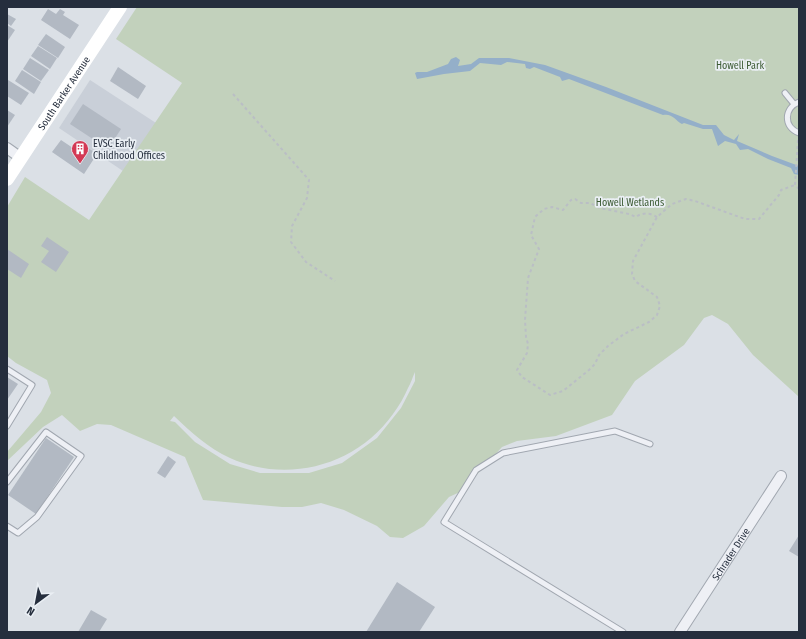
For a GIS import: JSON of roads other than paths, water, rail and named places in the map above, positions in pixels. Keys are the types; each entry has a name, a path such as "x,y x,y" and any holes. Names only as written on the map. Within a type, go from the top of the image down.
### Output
{"main road":[{"name":"South Barker Avenue","path":"7,179 120,7"}],"street":[{"path":"7,148 21,158"},
{"name":"Schrader Drive","path":"680,632 781,476"}],"lane":[{"path":"785,93 796,103 788,113 787,118 791,128 799,133"},
{"path":"7,369 32,386 7,426"},
{"path":"623,632 444,522 476,470 503,453 615,431 650,444"},
{"path":"7,482 46,432 81,456 38,517 18,532 7,526"}],"water":[{"path":"456,57 460,60 458,66 471,64 479,58 509,58 545,65 703,125 716,125 724,135 734,140 739,134 737,141 799,166 799,175 794,174 791,168 748,149 740,150 736,144 725,141 718,146 712,129 703,129 684,123 682,124 669,115 663,115 569,79 562,81 560,77 534,67 530,69 526,68 525,64 507,62 501,65 480,63 470,71 417,79 415,73 427,72 448,64 451,59"}],"place":[{"name":"EVSC Early Childhood Offices","path":"80,164"}],"park label":[{"name":"Howell Park","path":"740,65"},
{"name":"Howell Wetlands","path":"630,202"}]}
